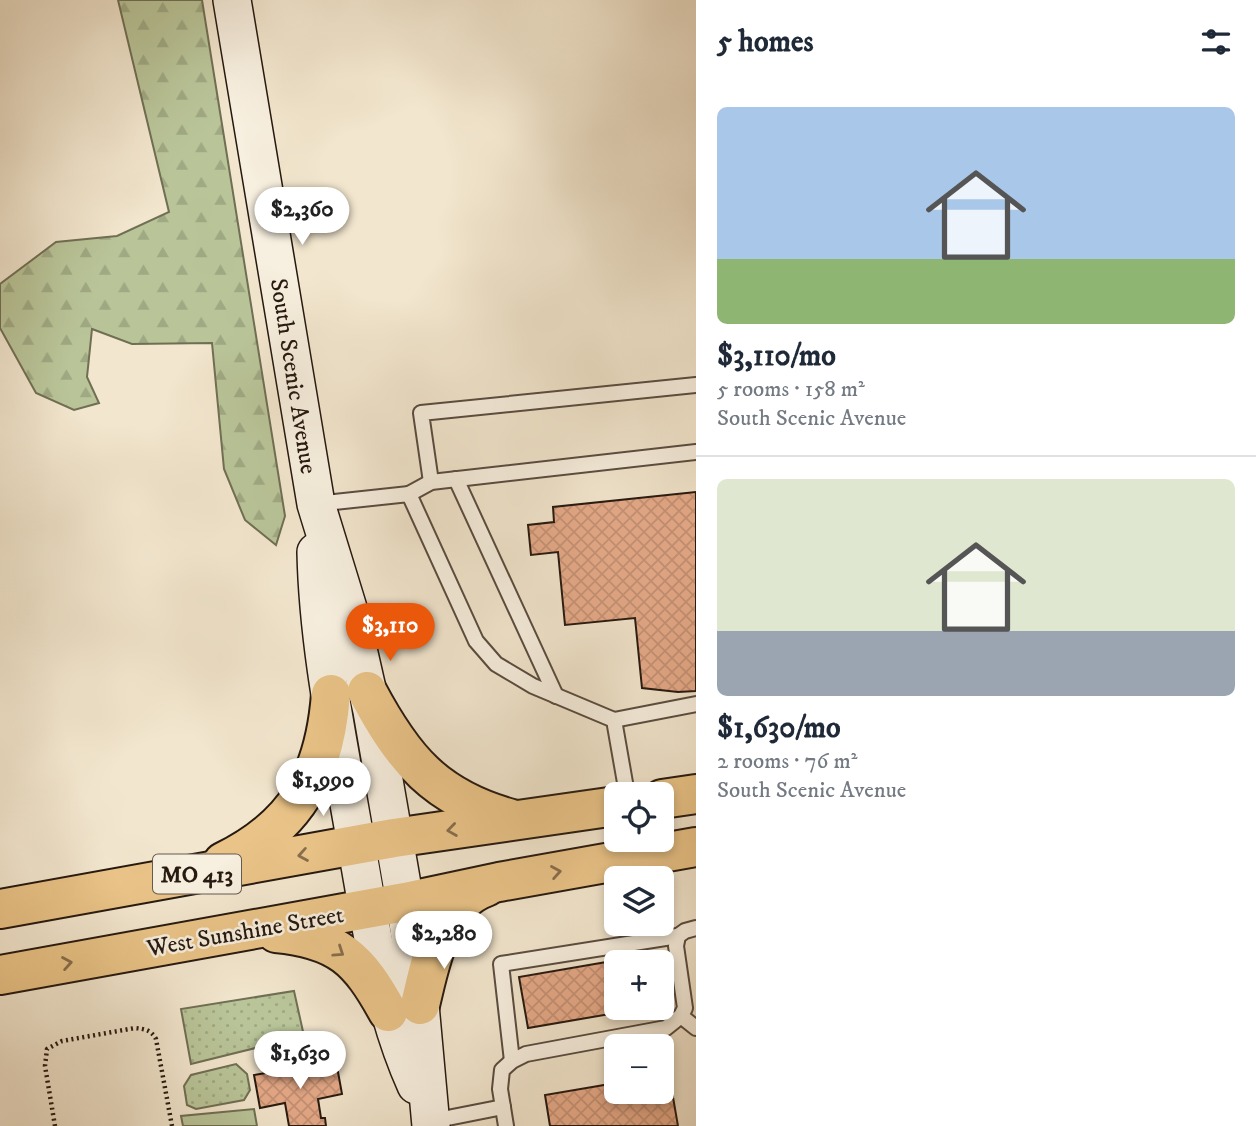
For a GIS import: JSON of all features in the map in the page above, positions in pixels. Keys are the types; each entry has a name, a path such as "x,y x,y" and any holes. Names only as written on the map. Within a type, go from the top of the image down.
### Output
{"main road":[{"name":"South Scenic Avenue","path":"232,0 316,504 317,580 394,838 405,902 401,1051 430,1120"},
{"name":"South Scenic Avenue","path":"349,692 357,845 368,909 404,1009"},
{"path":"198,874 260,841 301,797 321,758 327,730 349,692 407,756 441,788 478,808 517,821"},
{"path":"674,797 696,794"},
{"name":"MO 413","path":"0,909 394,838 604,808"},
{"name":"West Sunshine Street","path":"0,975 696,847"},
{"path":"250,930 292,935 332,946 360,967 373,983 404,1009 430,965 445,924 454,911 478,890 499,883"}],"lane":[{"path":"431,482 421,413 696,385"},
{"path":"316,504 409,494 431,482 696,453"},
{"path":"456,479 556,696"},
{"path":"409,494 476,641 496,664 556,696 614,720 696,704"},
{"path":"614,720 625,782"},
{"path":"512,1061 501,964 678,936 696,928"},
{"path":"506,1126 500,1088 502,1070 512,1061 526,1054 666,1028 681,1016 685,1007 676,946 678,936"},
{"path":"681,1016 696,1028"},
{"path":"430,1120 503,1107"}],"path":[{"path":"55,1126 45,1066 47,1049 62,1041 135,1028 153,1032 156,1039 172,1126"}],"green space":[{"path":"118,0 202,0 285,516 276,545 245,520 224,469 212,343 132,344 92,329 87,377 99,403 74,410 36,393 0,328 0,284 56,242 117,236 169,212"},
{"path":"294,991 304,1036 191,1064 181,1009"},
{"path":"236,1064 247,1074 250,1090 244,1100 196,1109 187,1105 184,1086 191,1075"},
{"path":"254,1109 257,1126 183,1126 181,1116"}],"building":[{"path":"696,492 696,691 642,688 635,618 565,625 558,552 531,555 528,525 554,522 553,507"},
{"path":"604,962 604,1015 528,1028 519,977"},
{"path":"336,1061 342,1094 318,1099 321,1118 325,1118 326,1126 289,1126 285,1103 260,1108 254,1075"},
{"path":"604,1085 604,1104 674,1103 678,1126 550,1126 545,1095"}]}
